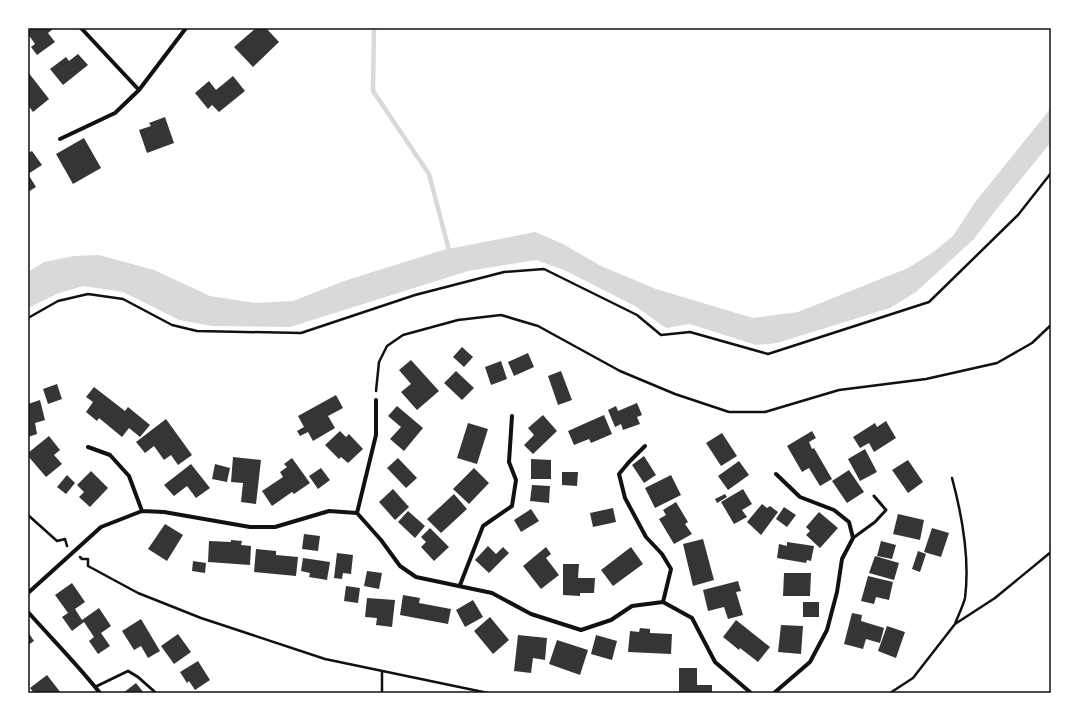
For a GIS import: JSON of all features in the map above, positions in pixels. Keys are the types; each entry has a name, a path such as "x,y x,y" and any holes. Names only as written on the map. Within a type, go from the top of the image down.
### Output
{"street":[{"path":"81,28 139,90"},
{"path":"60,139 115,113 139,90 186,28"},
{"path":"357,513 376,435 376,400"},
{"path":"460,585 483,526 512,506 516,480 509,462 512,416"},
{"path":"645,446 619,474 625,498 646,537 662,554 671,569 663,602"},
{"path":"88,447 110,456 129,476 142,511"},
{"path":"774,693 810,662 827,630 837,592 842,559 853,538 849,522 834,510 800,497 776,474"},
{"path":"28,593 101,527 142,511 164,512 250,527 275,527 329,510 357,513 381,540 400,566 416,577 460,585 492,593 531,614 581,630 611,620 632,606 663,602 692,618 715,662 751,693"},
{"path":"28,612 81,669 100,693"}],"lane":[{"path":"853,538 875,522 886,510 874,496"},
{"path":"95,687 128,671 138,677 156,693"}],"path":[{"path":"28,318 58,301 88,294 122,299 172,325 197,331 300,333 415,295 504,272 544,269 637,315 661,335 690,332 768,354 929,302 1018,215 1051,173"},
{"path":"376,400 378,362 386,346 403,335 458,320 473,318 501,315 538,326 620,371 675,394 729,412 765,412 839,390 926,378 997,363 1032,343 1051,325"},
{"path":"890,693 912,678 955,624 965,599 966,556 958,500 952,478"},
{"path":"28,515 57,541"},
{"path":"955,624 995,598 1051,552"},
{"path":"88,566 138,593 201,618 325,659 488,693"},
{"path":"382,671 382,693"}],"shaded area":[{"path":"1051,108 1051,142 974,239 916,292 890,308 777,343 756,345 690,324 666,328 635,306 564,270 536,260 468,271 290,327 212,326 179,320 123,292 83,286 59,293 28,308 28,272 44,262 74,256 99,255 154,270 210,296 255,303 293,301 344,281 443,250 535,232 563,244 601,266 656,289 753,318 798,312 908,268 932,253 953,236 976,201"}],"building":[{"path":"28,28 53,28 48,33 55,42 37,55 31,47 35,44 28,34"},
{"path":"256,28 266,28 279,42 253,67 234,47"},
{"path":"78,54 88,65 63,85 50,69 66,57 69,61"},
{"path":"28,72 49,99 33,112 28,105"},
{"path":"233,76 245,91 219,112 212,105 208,109 195,93 209,81 216,90"},
{"path":"165,117 174,143 147,153 139,130 151,126 149,123"},
{"path":"84,138 101,168 73,184 56,154"},
{"path":"32,151 42,165 28,174 28,153"},
{"path":"28,174 36,187 28,192"},
{"path":"462,347 473,357 464,367 453,357"},
{"path":"528,353 534,367 514,376 508,362"},
{"path":"411,360 439,391 417,410 401,392 411,384 399,370"},
{"path":"501,361 507,379 491,385 485,367"},
{"path":"456,371 474,388 462,400 444,383"},
{"path":"561,371 572,400 558,405 548,376"},
{"path":"57,384 62,399 48,404 43,389"},
{"path":"94,387 125,411 128,407 150,425 140,437 129,428 122,437 99,418 97,421 86,412 93,402 86,397"},
{"path":"336,395 343,408 328,416 335,428 313,441 308,432 300,436 297,431 304,427 298,416"},
{"path":"40,400 45,420 35,423 37,434 28,437 28,404"},
{"path":"637,403 642,415 637,417 640,424 623,430 621,424 615,427 608,410 616,406 618,411"},
{"path":"397,406 423,428 404,451 390,439 401,427 388,416"},
{"path":"543,415 557,431 533,454 524,445 534,435 528,428"},
{"path":"604,415 612,434 591,443 589,439 574,445 568,431"},
{"path":"166,419 192,455 178,465 171,455 164,460 154,446 145,453 136,442"},
{"path":"886,421 896,438 874,452 869,443 860,448 853,437 875,423 877,427"},
{"path":"468,423 488,429 477,464 457,458"},
{"path":"340,431 346,437 349,434 363,449 348,463 341,457 339,459 325,445"},
{"path":"812,431 816,438 809,442 832,479 820,486 809,468 802,472 787,446"},
{"path":"722,433 737,456 721,466 706,443"},
{"path":"49,436 60,450 54,455 62,464 46,477 28,456 28,453"},
{"path":"865,449 877,472 860,481 848,459"},
{"path":"644,456 656,475 644,483 632,465"},
{"path":"233,457 261,460 256,504 241,502 243,483 231,482"},
{"path":"292,458 310,483 294,494 292,492 272,506 262,491 283,477 280,472 287,467 284,464"},
{"path":"398,458 417,478 406,488 387,468"},
{"path":"531,459 551,460 551,479 531,479"},
{"path":"908,460 923,482 908,493 892,470"},
{"path":"739,461 749,475 728,490 718,476"},
{"path":"191,464 210,488 196,498 187,486 174,496 164,485"},
{"path":"215,464 230,468 227,482 212,479"},
{"path":"321,468 330,480 318,489 309,476"},
{"path":"474,468 489,483 469,504 453,489"},
{"path":"849,470 864,492 847,503 832,481"},
{"path":"91,471 108,488 90,507 79,497 84,492 77,485"},
{"path":"562,472 578,472 577,486 562,485"},
{"path":"67,475 75,483 66,494 57,487"},
{"path":"671,475 681,495 655,508 645,488"},
{"path":"532,485 550,486 549,503 530,501"},
{"path":"393,489 409,507 395,520 379,502"},
{"path":"743,489 752,504 742,510 747,517 734,524 721,502"},
{"path":"454,494 467,509 441,533 427,519"},
{"path":"725,494 727,497 717,503 715,499"},
{"path":"676,502 688,522 685,524 692,534 674,544 659,519 666,515 663,510"},
{"path":"762,504 767,508 770,506 778,512 761,535 747,522"},
{"path":"784,507 796,515 787,527 776,519"},
{"path":"613,508 616,522 593,527 590,513"},
{"path":"531,509 539,521 521,532 514,520"},
{"path":"408,511 425,526 415,538 398,522"},
{"path":"819,512 838,528 820,548 806,535 810,531 806,527"},
{"path":"898,514 924,520 920,540 893,534"},
{"path":"165,524 183,535 167,561 148,549"},
{"path":"430,528 449,547 434,561 421,547 426,542 421,537"},
{"path":"932,528 949,533 941,557 924,552"},
{"path":"304,534 320,536 318,551 302,549"},
{"path":"703,539 714,580 693,586 683,544"},
{"path":"231,540 242,541 241,545 251,546 250,565 208,562 209,541 231,542"},
{"path":"881,541 896,545 892,559 877,556"},
{"path":"787,542 814,546 811,561 807,560 806,563 777,558 779,544 787,546"},
{"path":"488,546 496,554 503,547 509,553 489,573 475,560"},
{"path":"546,547 551,554 546,558 559,575 541,589 523,566"},
{"path":"631,547 643,564 613,586 601,570"},
{"path":"256,549 276,551 276,555 298,557 296,576 254,572"},
{"path":"918,551 926,554 920,572 912,569"},
{"path":"337,553 353,555 351,574 343,573 342,579 334,578"},
{"path":"875,556 899,563 894,580 869,573"},
{"path":"303,558 330,562 327,580 309,577 310,573 301,571"},
{"path":"193,561 206,563 205,573 192,571"},
{"path":"563,564 579,564 578,578 595,578 594,593 580,593 580,596 563,595"},
{"path":"367,571 382,573 379,589 364,586"},
{"path":"784,573 811,573 810,596 783,596"},
{"path":"868,576 893,582 889,600 876,597 874,604 861,601"},
{"path":"738,581 741,591 736,592 743,615 728,619 724,607 708,611 703,590"},
{"path":"72,583 85,602 75,609 82,620 99,608 111,626 101,633 110,646 98,654 89,641 94,637 84,622 72,631 62,617 68,613 55,595"},
{"path":"346,586 360,588 358,603 344,601"},
{"path":"403,595 420,598 419,603 451,609 448,624 400,615"},
{"path":"367,598 395,600 392,627 376,625 377,618 365,617"},
{"path":"473,600 483,617 465,627 456,610"},
{"path":"803,602 819,602 819,617 803,617"},
{"path":"852,613 862,615 861,621 884,628 880,643 866,639 863,649 844,644"},
{"path":"490,617 509,640 493,654 474,631"},
{"path":"141,619 160,651 148,658 141,646 134,650 122,631"},
{"path":"736,620 770,647 758,662 740,648 739,650 723,637"},
{"path":"781,625 803,626 801,654 778,652"},
{"path":"887,626 905,632 896,658 878,651"},
{"path":"640,628 650,629 650,633 672,634 671,654 628,652 630,631 639,632"},
{"path":"28,632 34,641 28,645"},
{"path":"178,634 191,652 174,664 161,646"},
{"path":"518,635 547,638 545,660 533,658 531,673 514,671"},
{"path":"596,635 617,641 612,660 591,654"},
{"path":"557,640 588,650 580,675 549,664"},
{"path":"198,661 210,680 195,690 189,681 187,683 180,672"},
{"path":"679,668 697,668 697,685 712,685 712,693 679,693"},
{"path":"47,675 61,693 34,693 30,688"},
{"path":"136,683 144,693 123,693"}],"waterway":[{"path":"374,28 373,91 429,174 450,254"}]}
